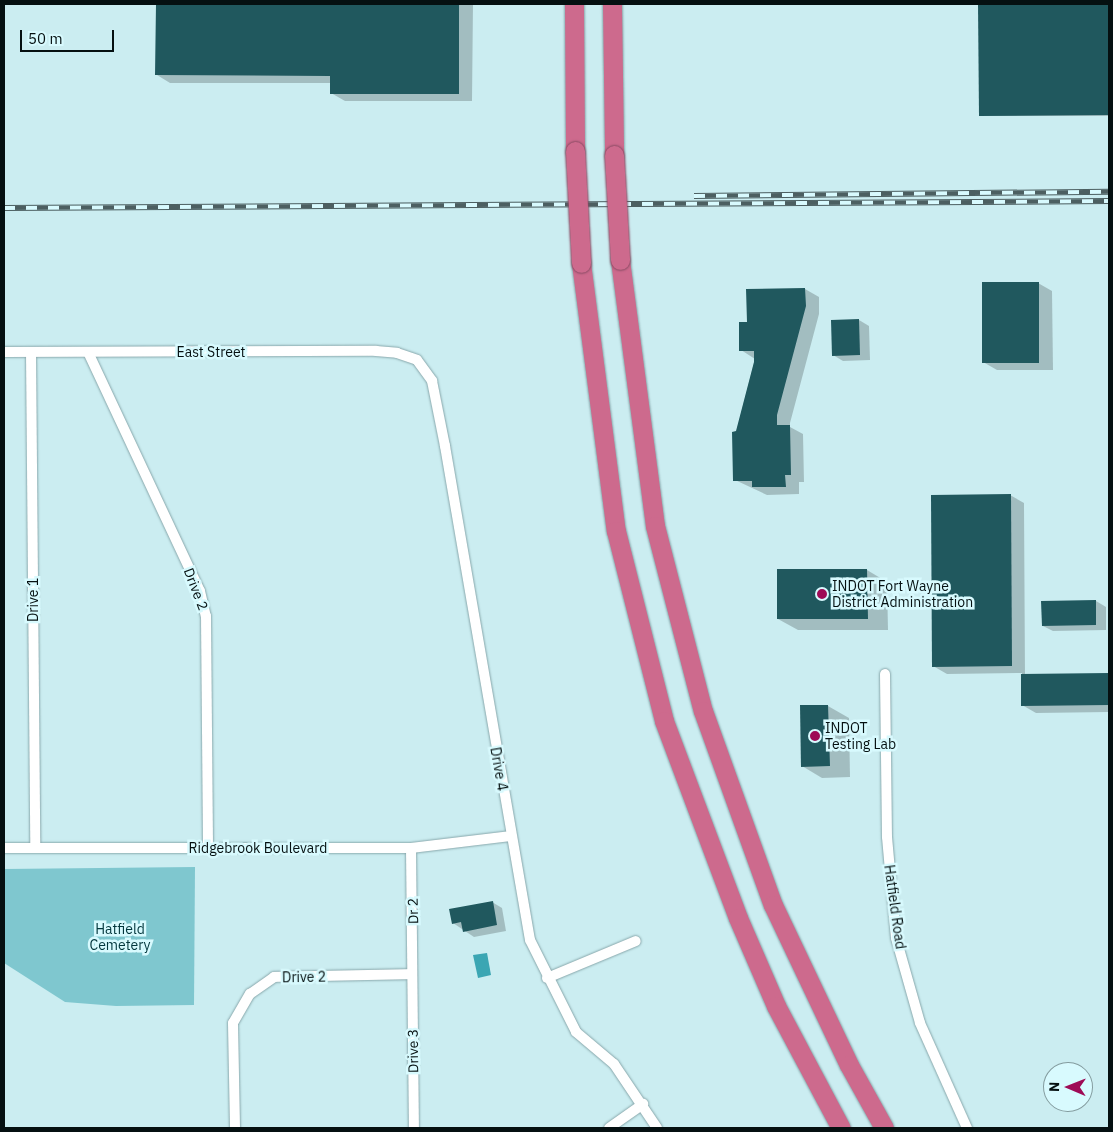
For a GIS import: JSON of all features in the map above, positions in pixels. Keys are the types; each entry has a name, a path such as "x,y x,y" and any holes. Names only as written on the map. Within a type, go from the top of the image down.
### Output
{"highway":[{"path":"574,4 575,152 581,263 616,530 664,721 738,918 776,1006 841,1128"},
{"path":"612,4 614,155 620,260 655,526 703,711 773,904 845,1056 884,1128"}],"street":[{"name":"East Street","path":"4,352 376,351 397,353 417,360"},
{"name":"Drive 1","path":"31,352 35,848"},
{"name":"Drive 2","path":"88,352 200,591 206,616 208,848"},
{"name":"Drive 4","path":"417,360 432,381 445,446 530,940 547,978 576,1032 614,1064 643,1104 657,1128"},
{"name":"Hatfield Road","path":"885,674 886,837 896,938 920,1023 967,1128"},
{"name":"Ridgebrook Boulevard","path":"4,848 411,848 511,836"},
{"name":"Dr 2","path":"411,848 412,974"},
{"path":"547,978 636,942"},
{"name":"Drive 2","path":"235,1128 233,1023 250,994 274,977 412,974"},
{"name":"Drive 3","path":"412,974 414,1128"},
{"path":"608,1128 643,1104"}],"green space":[{"name":"Hatfield Cemetery","path":"195,867 194,1005 116,1006 65,1002 4,963 4,869"}],"shaded area":[{"path":"487,953 491,975 478,978 473,955"}],"building":[{"path":"156,4 459,4 459,94 330,94 330,76 155,75"},
{"path":"978,4 1109,4 1109,115 979,116"},
{"path":"982,282 1039,282 1039,363 982,363"},
{"path":"805,288 806,306 777,415 777,425 790,425 791,475 785,475 786,487 752,487 752,481 733,481 732,432 736,431 754,362 754,351 739,351 739,322 747,322 746,289"},
{"path":"859,319 860,355 832,356 831,320"},
{"path":"1011,494 1012,666 932,667 931,495"},
{"name":"INDOT Fort Wayne District Administration","path":"777,569 867,569 868,619 777,619"},
{"path":"1096,600 1096,625 1042,626 1041,601"},
{"path":"1109,673 1109,705 1021,706 1021,674"},
{"name":"INDOT Testing Lab","path":"800,705 828,705 830,766 801,767"},
{"path":"493,901 497,925 463,932 461,922 452,924 449,909"}],"railway":[{"path":"694,196 1109,192"},
{"path":"4,208 1109,201"}],"place":[{"name":"INDOT Fort Wayne District Administration","path":"822,594"},
{"name":"INDOT Testing Lab","path":"815,736"}]}
